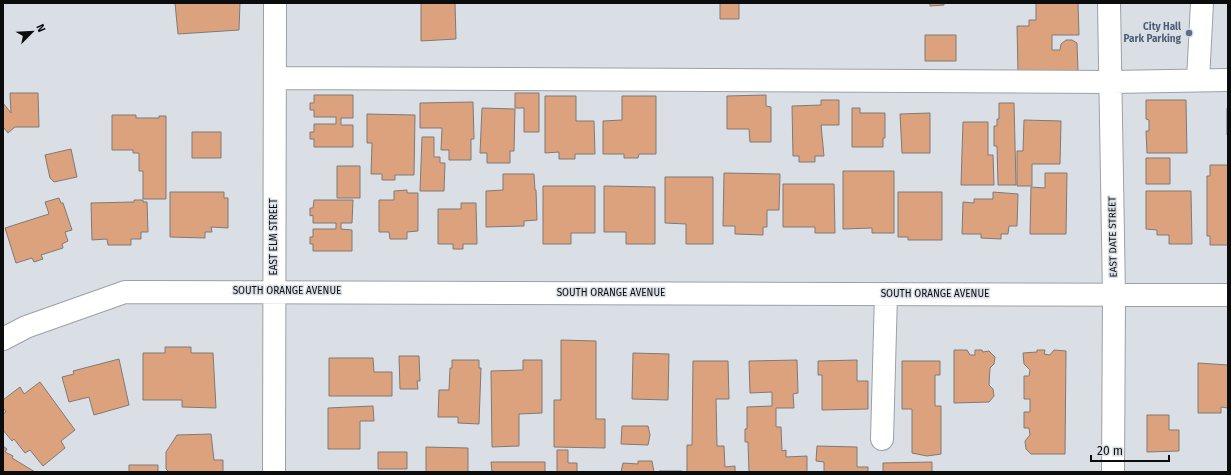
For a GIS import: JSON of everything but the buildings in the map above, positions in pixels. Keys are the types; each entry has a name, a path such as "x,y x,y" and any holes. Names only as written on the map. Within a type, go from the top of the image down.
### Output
{"street":[{"name":"EAST ELM STREET","path":"274,472 275,3"},
{"name":"EAST DATE STREET","path":"1109,3 1114,295 1113,472"},
{"path":"1198,80 1202,3"},
{"path":"275,78 1111,82 1228,80"},
{"name":"SOUTH ORANGE AVENUE","path":"3,340 26,327 125,292 274,291 1228,295"},
{"path":"882,440 886,294"}],"place":[{"name":"City Hall Park Parking","path":"1189,33"}]}
